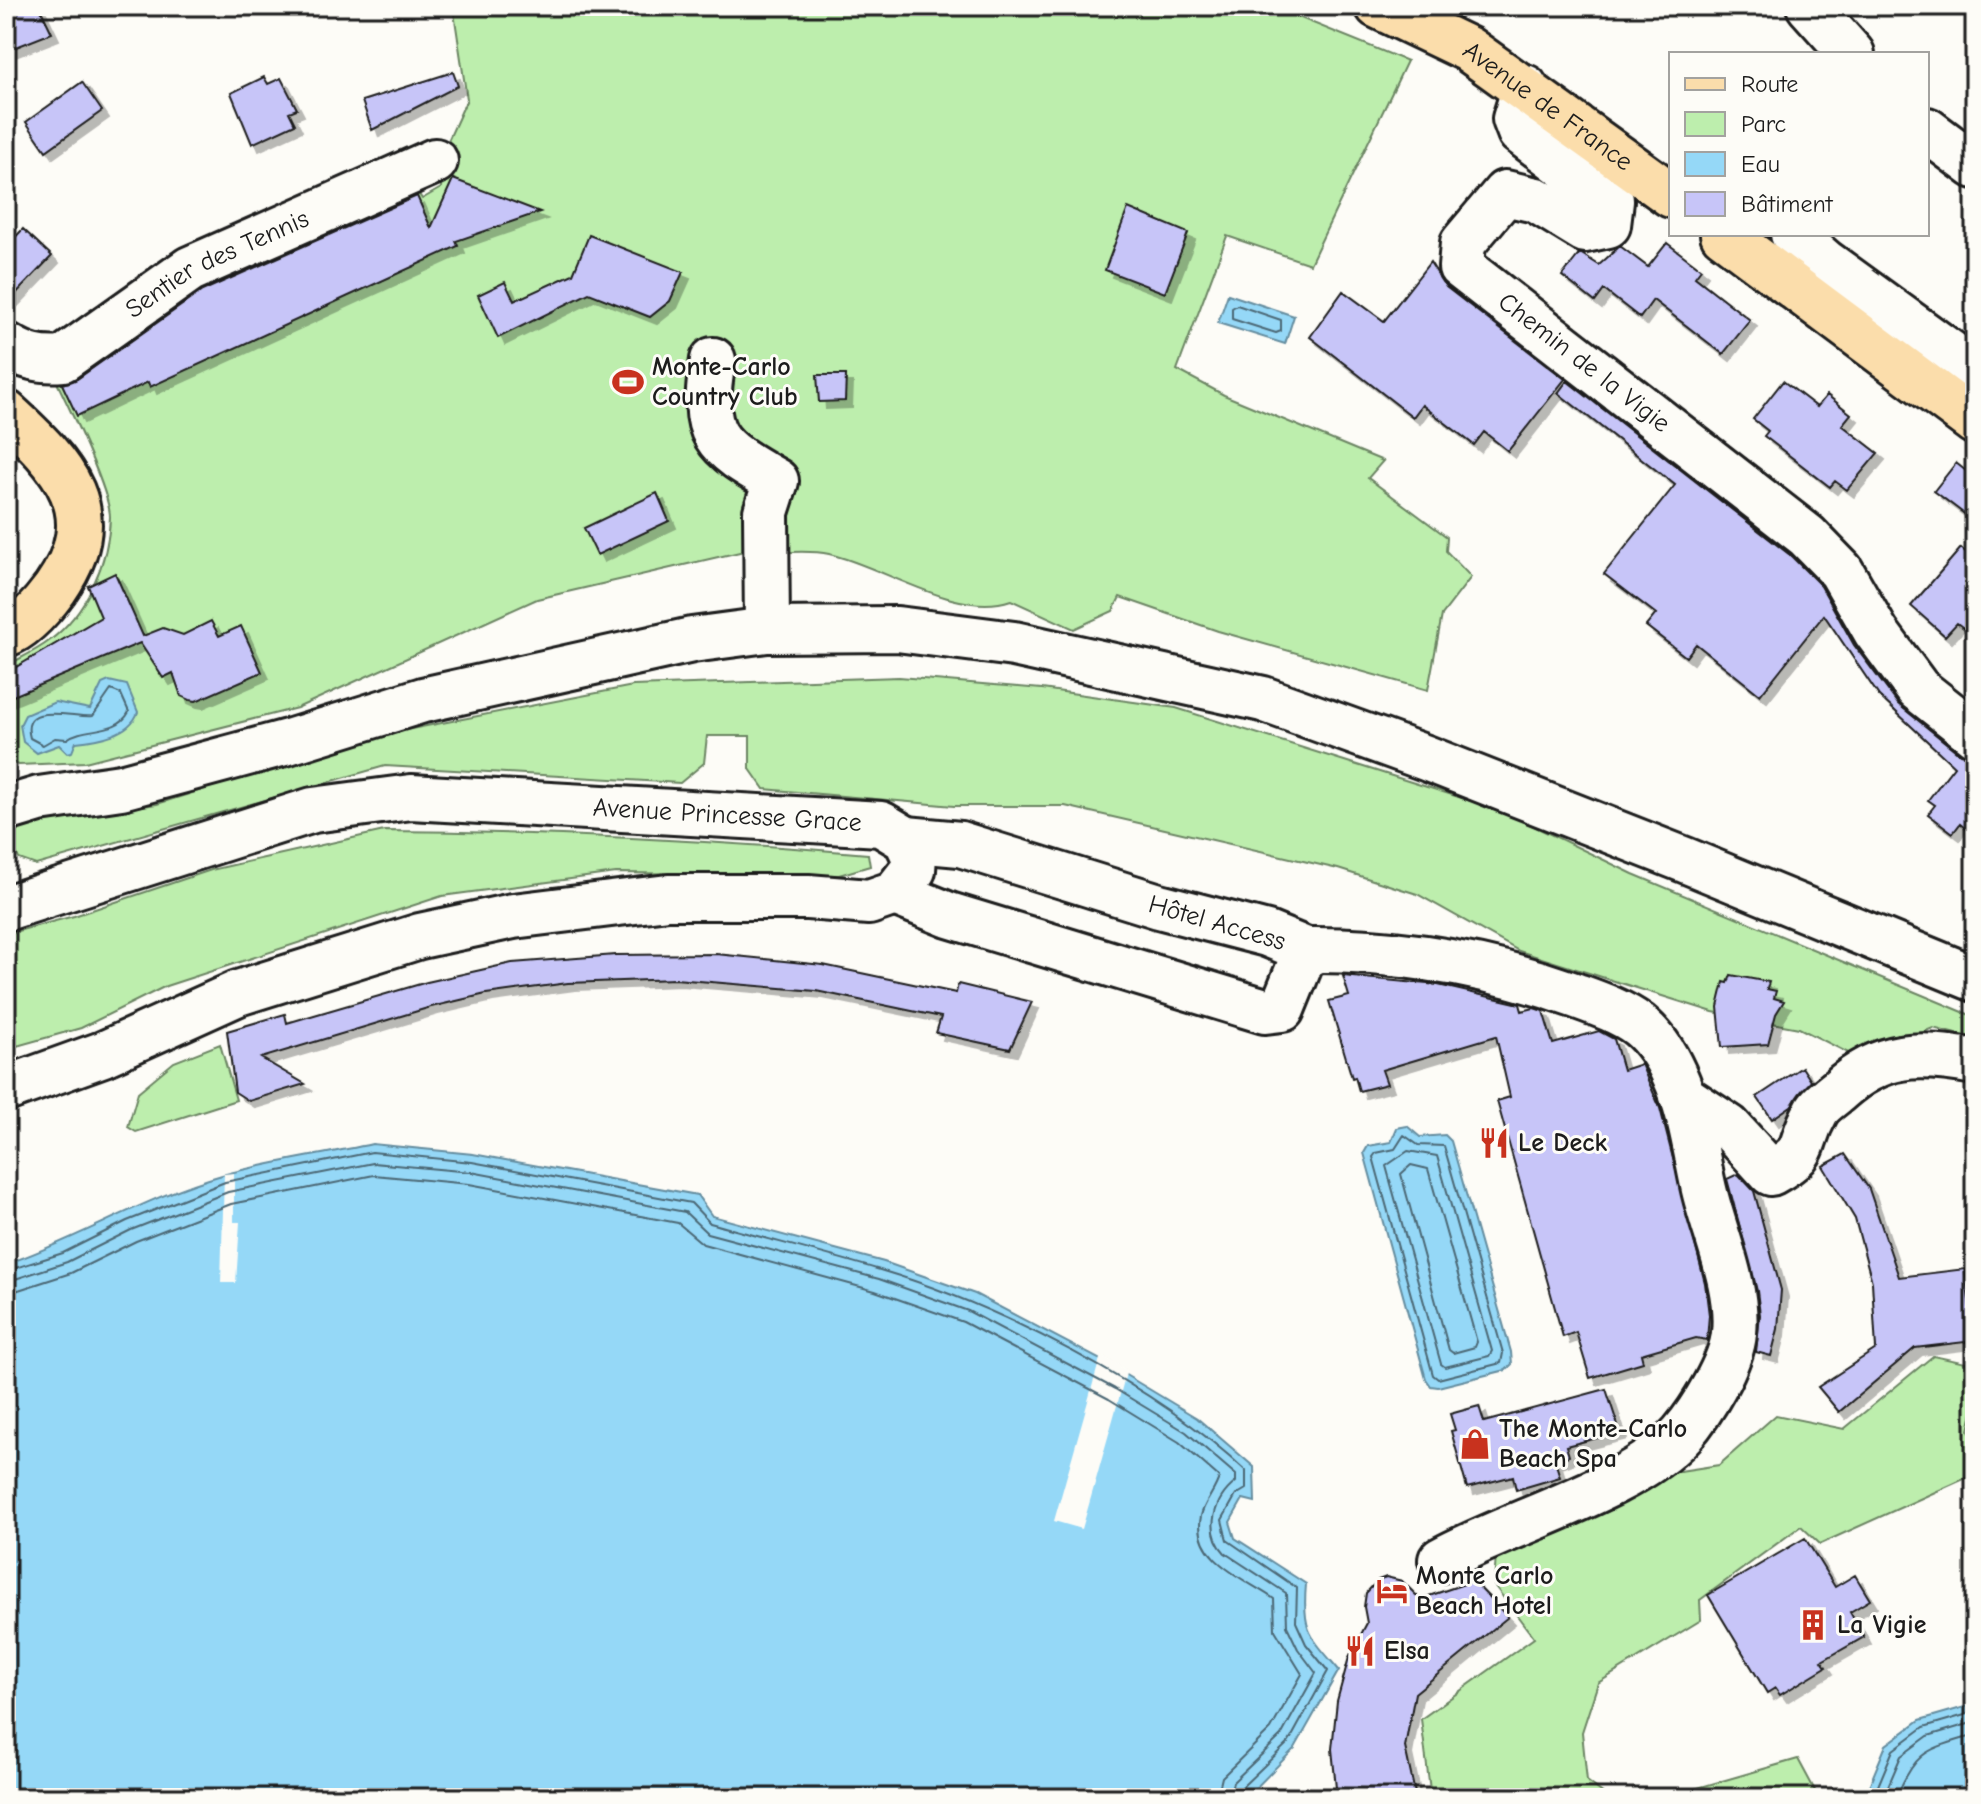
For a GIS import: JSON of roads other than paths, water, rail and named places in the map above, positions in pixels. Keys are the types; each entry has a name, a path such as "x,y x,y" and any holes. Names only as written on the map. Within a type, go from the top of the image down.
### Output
{"main road":[{"name":"Avenue de France","path":"1378,6 1468,49 1525,87 1669,194"},
{"path":"1737,238 1975,422"},
{"path":"6,413 46,450 64,472 75,493 79,525 75,554 66,574 34,613 6,634"}],"street":[{"path":"1809,6 1850,52"},
{"name":"Chemin de la Vigie","path":"1525,87 1515,119 1520,132 1611,201 1608,225 1585,230 1536,200 1505,193 1463,243 1461,267 1807,536 1841,571 1876,632 1918,689 1975,734"},
{"path":"1929,132 1975,166"},
{"name":"Sentier des Tennis","path":"6,345 25,356 44,360 63,359 190,269 435,161"},
{"path":"1795,236 1825,262 1975,371"},
{"path":"713,360 707,396 711,432 733,457 776,481 766,512 767,630"},
{"path":"6,809 39,799 121,787 288,742 423,700 550,669 692,640 767,630 897,629 1014,644 1263,699 1426,758 1671,854 1970,985"},
{"name":"Avenue Princesse Grace","path":"6,908 313,810 411,797 881,824 906,839"},
{"path":"6,1089 103,1054 238,993 436,932 513,916 668,897 808,897 869,902 895,893 913,870 914,856 906,839"},
{"name":"Hôtel Access","path":"895,893 949,915 1265,1011 1282,1009 1306,950 1267,934 1159,906 960,844 906,839"},
{"path":"6,877 31,893 62,892"},
{"path":"1306,950 1410,954 1551,987 1609,1008 1639,1025 1657,1042 1682,1096 1729,1281 1735,1334 1716,1383 1681,1434 1641,1468 1483,1537 1441,1560"},
{"path":"1682,1096 1729,1127 1771,1173 1799,1157 1817,1110 1856,1074 1889,1059 1931,1054 1975,1062"}],"water":[{"path":"1228,294 1294,316 1285,344 1218,323"},
{"path":"109,681 127,685 138,712 128,726 103,738 76,742 72,752 67,753 59,745 37,753 23,742 20,725 25,715 55,702 90,709 102,684"},
{"path":"1407,1126 1420,1137 1445,1135 1451,1141 1511,1352 1512,1364 1506,1370 1438,1387 1431,1386 1426,1379 1364,1153 1368,1146 1391,1142 1397,1128"},
{"path":"372,1144 473,1154 697,1195 712,1216 884,1262 975,1294 1099,1359 1197,1418 1254,1467 1255,1502 1243,1499 1230,1522 1235,1538 1306,1584 1305,1612 1310,1632 1339,1670 1295,1748 1246,1798 6,1798 6,1264 194,1184 259,1166"},
{"path":"1975,1704 1975,1798 1864,1798 1886,1745 1920,1720"}],"place":[{"name":"Monte-Carlo Country Club","path":"628,382"},
{"name":"Le Deck","path":"1494,1143"},
{"name":"The Monte-Carlo Beach Spa","path":"1475,1444"},
{"name":"Monte Carlo Beach Hotel","path":"1392,1591"},
{"name":"La Vigie","path":"1813,1625"},
{"name":"Elsa","path":"1360,1651"}]}
